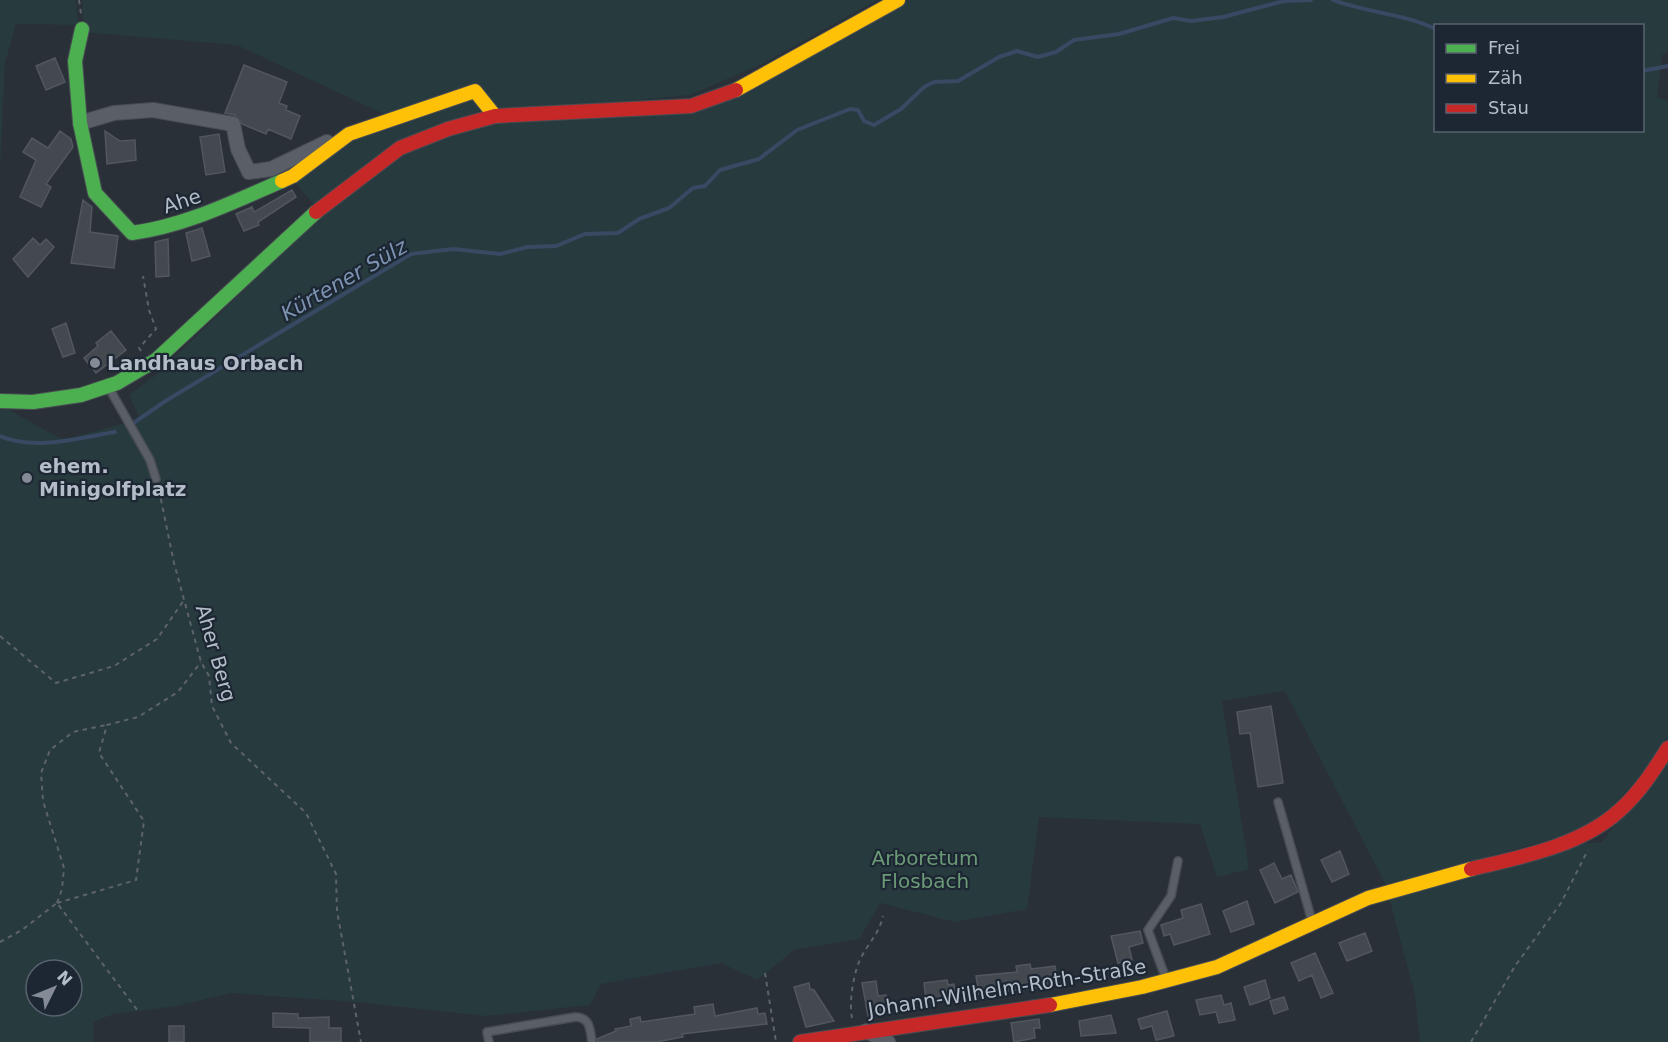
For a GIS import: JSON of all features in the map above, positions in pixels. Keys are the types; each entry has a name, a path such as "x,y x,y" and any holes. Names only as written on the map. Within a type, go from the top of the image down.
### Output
{"street":[{"path":"5,401 58,400 108,387 150,364 321,209 399,148 448,129 495,116 691,106 735,91 898,0"},
{"name":"Ahe","path":"82,29 75,61 80,123 95,193 132,233 161,229 206,214 274,185 292,176 349,134"},
{"name":"Ahe","path":"80,123 114,113 153,110 233,124 238,149 249,172 271,169 340,135 349,134 474,91 495,116"},
{"name":"Johann-Wilhelm-Roth-Straße","path":"800,1042 1115,994 1235,960 1383,893 1548,846 1594,829 1625,806 1645,783 1668,748"},
{"path":"861,1032 888,1042"}],"lane":[{"path":"108,387 150,460 156,479"},
{"path":"1278,802 1313,924"},
{"path":"1167,981 1148,930 1171,896 1178,861"},
{"path":"489,1042 487,1032 575,1017 582,1017 589,1023 592,1042"}],"path":[{"path":"143,276 149,310 156,329 139,348 150,364"},
{"name":"Aher Berg","path":"156,479 184,600 201,662 209,676 212,706 231,743 306,813 336,874 337,911 361,1042"},
{"path":"0,636 56,683 114,666 158,639 184,600"},
{"path":"57,903 62,889 64,868 43,801 40,773 50,750 73,732 138,717 178,692 201,662"},
{"path":"0,942 22,930 57,903 136,880 144,821 99,753 107,725"},
{"path":"1471,1042 1515,966 1561,903 1592,844"},
{"path":"57,903 138,1011"},
{"path":"861,1032 850,1006 859,962 880,930 883,916"},
{"path":"765,973 776,1042"}],"green space":[{"path":"0,0 76,0 78,25 16,24 5,63 0,169"},
{"path":"82,0 877,0 762,64 690,95 496,114 476,91 388,116 237,45 83,32"},
{"name":"Arboretum Flosbach","path":"907,0 1668,0 1668,52 1662,55 1657,97 1668,101 1668,737 1645,771 1602,817 1559,837 1386,885 1285,691 1222,701 1249,869 1217,877 1200,824 1039,817 1027,909 955,922 880,903 859,939 794,950 757,980 721,963 601,984 590,1005 486,1016 356,1002 231,993 177,1006 114,1014 93,1022 94,1042 0,1042 0,405 63,440 140,419 129,395 156,375 325,212 401,150 495,118 692,109"},
{"path":"474,93 487,107 449,126 317,208 292,179 350,137"},
{"path":"1668,757 1668,1042 1420,1042 1415,995 1389,897 1579,843 1601,843"}],"building":[{"path":"55,58 65,82 46,90 36,66"},
{"path":"244,65 287,82 279,103 287,106 286,110 300,116 291,139 268,129 266,134 242,124 235,115 225,113"},
{"path":"60,131 71,139 73,147 46,184 51,187 41,207 20,197 36,160 23,152 32,138 48,148"},
{"path":"105,131 120,141 135,140 136,160 107,164"},
{"path":"219,134 225,172 206,175 200,137"},
{"path":"292,190 296,197 258,222 259,225 244,231 236,214 252,207 254,212"},
{"path":"83,200 92,207 90,232 118,236 114,268 71,263"},
{"path":"202,228 210,256 192,261 186,233"},
{"path":"33,238 40,245 46,239 54,247 28,277 13,259"},
{"path":"168,239 169,276 156,277 155,242"},
{"path":"66,323 75,353 63,357 52,329"},
{"path":"111,331 126,350 96,373 84,358 98,346 96,343"},
{"path":"1271,706 1283,783 1258,787 1250,733 1240,734 1237,712"},
{"path":"1340,851 1349,874 1332,882 1321,860"},
{"path":"1274,863 1282,879 1291,875 1298,892 1275,903 1260,870"},
{"path":"1247,901 1254,924 1231,932 1223,911"},
{"path":"1201,904 1210,934 1174,945 1170,934 1164,936 1161,925 1183,918 1181,910"},
{"path":"1140,931 1143,943 1129,947 1132,960 1118,963 1111,936"},
{"path":"1365,933 1372,951 1347,961 1339,943"},
{"path":"1315,953 1333,993 1321,998 1312,975 1299,981 1291,963"},
{"path":"1030,964 1031,969 1055,966 1058,985 979,995 976,976 1017,972 1016,966"},
{"path":"947,980 948,985 954,984 955,996 926,1000 924,983"},
{"path":"1265,980 1270,998 1250,1005 1244,987"},
{"path":"876,981 878,996 886,995 890,1012 868,1016 862,983"},
{"path":"809,983 810,989 814,990 834,1021 806,1027 794,987"},
{"path":"1221,995 1224,1005 1231,1003 1235,1020 1219,1023 1216,1012 1200,1015 1196,1000"},
{"path":"1284,997 1288,1009 1274,1014 1270,1001"},
{"path":"713,1004 715,1016 757,1008 758,1014 765,1013 767,1024 682,1034 683,1037 656,1042 598,1042 597,1039 616,1031 615,1029 631,1026 630,1019 640,1017 641,1022 695,1014 694,1007"},
{"path":"1167,1011 1174,1036 1156,1040 1152,1026 1141,1029 1138,1019"},
{"path":"273,1013 298,1014 298,1018 329,1017 329,1028 341,1028 341,1042 310,1042 310,1028 273,1027"},
{"path":"1111,1015 1116,1033 1081,1036 1079,1021"},
{"path":"1039,1019 1040,1028 1034,1028 1035,1038 1014,1042 1011,1023"},
{"path":"169,1026 184,1026 184,1042 169,1042"}],"waterway":[{"name":"Kürtener Sülz","path":"132,424 167,400 411,254 453,249 500,254 528,247 556,246 585,234 618,233 639,219 669,208 693,188 705,186 720,170 759,159 797,130 850,109 858,110 864,121 874,125 901,109 924,87 934,82 958,81 999,57 1017,51 1038,57 1056,52 1074,40 1119,34 1173,18 1191,21 1223,17 1284,1 1311,0"},
{"name":"Kürtener Sülz","path":"1333,0 1434,28"},
{"name":"Kürtener Sülz","path":"1644,71 1668,66"},
{"name":"Kürtener Sülz","path":"0,436 27,443 42,443 115,432"}],"traffic: fast":[{"path":"82,29 75,61 80,123 95,193 132,233 190,219 282,181"},
{"path":"0,401 33,402 81,395 117,383 156,360 316,212"}],"traffic: slow":[{"path":"736,90 898,0"},
{"path":"282,181 293,176 349,134 475,91 495,116"},
{"path":"1050,1005 1142,987 1217,967 1368,898 1471,869"}],"traffic: jam":[{"path":"316,212 400,148 448,129 495,116 691,106 736,90"},
{"path":"1471,869 1550,849 1587,833 1620,810 1634,796 1668,748"},
{"path":"800,1042 1050,1005"}],"place":[{"name":"Landhaus Orbach","path":"95,363"},
{"name":"ehem. Minigolfplatz","path":"27,478"}]}
